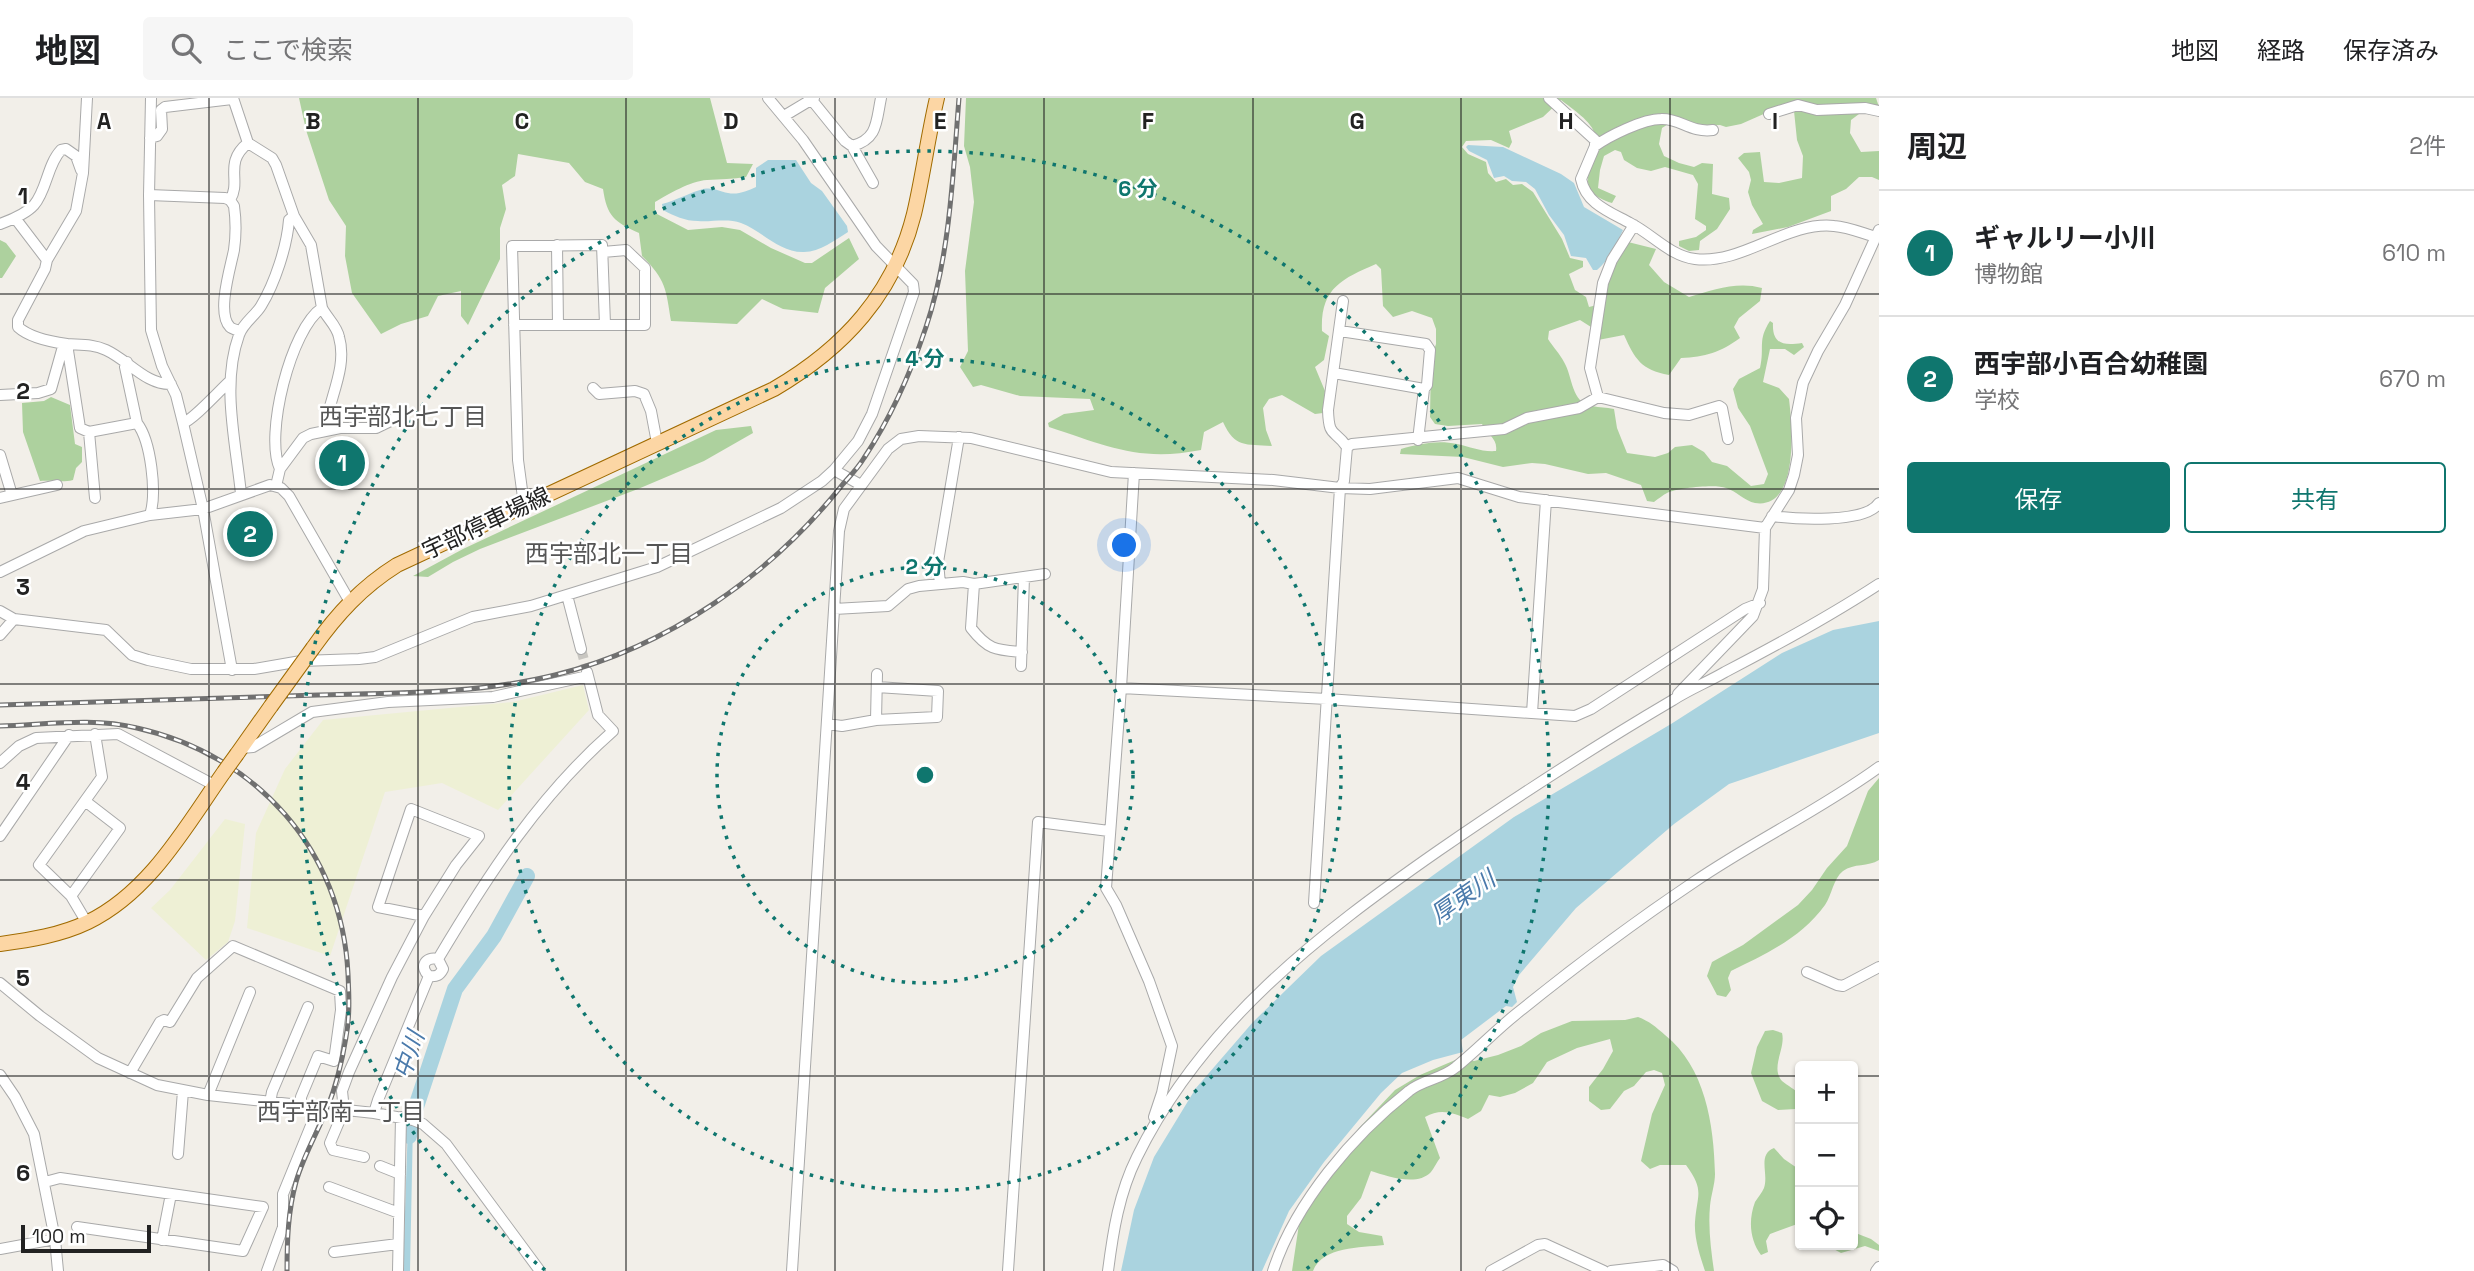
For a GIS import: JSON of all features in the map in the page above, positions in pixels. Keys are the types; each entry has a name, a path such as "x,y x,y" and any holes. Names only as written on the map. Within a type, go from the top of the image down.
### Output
{"main road":[{"name":"宇部停車場線","path":"0,944 50,935 87,923 114,907 142,882 215,786 313,648 350,602 373,581 397,565 774,389 812,365 854,327 884,286 894,267 914,213 937,98"}],"street":[{"path":"88,98 83,173 76,211 47,260 18,320 18,327 23,332 53,342 97,346 127,362 150,379 161,384 170,384"},
{"path":"151,98 151,330 176,395 183,423 203,509 232,670"},
{"path":"150,138 157,136 162,129 164,107 232,98 248,143 272,159 276,165 294,216 311,245 322,308 337,330 341,349 340,368 325,430"},
{"path":"0,611 14,619 106,630 132,655 191,669 254,670 301,661 375,657 473,617 531,606 657,567 797,499 834,470 867,426 914,292 913,284 894,267 860,226 784,116 768,98"},
{"path":"852,146 865,142 874,131 881,98"},
{"path":"1549,98 1591,135 1595,146"},
{"path":"784,116 813,99 845,141 852,146 873,183"},
{"path":"1769,114 1798,105 1817,110 1865,108 1879,111"},
{"path":"1674,699 1753,617 1760,603 1765,528 1794,475 1798,454 1796,418 1803,383 1845,305 1877,233 1833,225 1788,234 1716,259 1696,259 1670,250 1634,225 1597,206 1582,185 1581,179 1595,146 1629,129 1661,118 1697,131 1713,130"},
{"path":"230,200 233,194 234,162 248,143"},
{"path":"0,224 36,204 49,170 61,150 66,149 76,156 83,173"},
{"path":"149,195 201,196 230,200"},
{"path":"230,200 235,209 235,233 227,271 225,308 230,327 240,331"},
{"path":"240,495 230,381 240,331 260,308 266,296 284,253 289,220 294,216"},
{"path":"15,218 47,260"},
{"path":"1598,397 1590,368 1603,283 1612,260 1634,225"},
{"path":"557,245 558,325"},
{"path":"524,506 518,460 512,246 602,245 604,324"},
{"path":"514,324 645,325 645,268 626,250 603,252"},
{"path":"1343,301 1328,425 1330,431 1347,447"},
{"path":"280,469 276,461 275,428 282,384 305,329 313,315 322,308"},
{"path":"1340,331 1426,344 1430,349 1418,440"},
{"path":"0,395 38,393 51,389 62,350 67,344"},
{"path":"67,344 80,428 89,432 137,423"},
{"path":"127,362 125,367 137,423 143,430 152,477 150,515"},
{"path":"1334,373 1424,389"},
{"path":"183,423 191,421 230,381"},
{"path":"593,388 599,394 635,391 643,394 651,411 657,443"},
{"path":"1347,447 1352,444 1418,440 1477,430 1504,429 1527,418 1579,408 1598,397 1689,415 1719,406 1722,408 1728,439"},
{"path":"276,486 280,469 303,439 325,430 376,428 403,415"},
{"path":"89,432 95,498"},
{"path":"792,1271 841,517 888,449 901,439 919,436 971,438 1111,472 1273,480 1370,489 1458,478 1519,497 1765,528"},
{"path":"940,584 938,562 959,437"},
{"path":"1314,903 1340,488 1344,481 1347,447"},
{"path":"0,455 6,496 57,485"},
{"path":"834,470 861,485"},
{"path":"1134,473 1106,888 1149,981 1172,1046 1162,1093 1151,1125 1152,1130"},
{"path":"0,572 84,531 150,515 203,509 265,485 276,486 289,496 350,602"},
{"path":"1532,713 1546,500"},
{"path":"1772,516 1828,518 1856,515 1878,507"},
{"path":"834,609 888,606 908,589 919,586 963,582 974,584 1045,574"},
{"path":"1021,666 1024,577"},
{"path":"974,584 971,628 987,646 995,650 1022,652"},
{"path":"1108,1271 1113,1227 1136,1159 1194,1066 1260,991 1330,929 1475,825 1674,699 1879,584"},
{"path":"567,595 581,649"},
{"path":"1121,688 1575,716 1745,609 1760,603"},
{"path":"0,635 14,619"},
{"path":"239,751 253,747 313,712 388,702 493,697 588,673 598,715 613,731 580,760 541,804 488,877 439,959 443,969 435,977 429,976 374,1113"},
{"path":"876,720 877,674"},
{"path":"827,724 842,726 876,720 937,717 938,691 877,687"},
{"path":"87,923 71,896 39,865 102,777 95,734"},
{"path":"0,763 28,741 43,737 118,734 215,786"},
{"path":"0,836 69,735"},
{"path":"1273,1271 1295,1219 1324,1177 1411,1089 1452,1071 1514,1016 1693,882 1879,767"},
{"path":"71,896 120,828 85,801"},
{"path":"364,1157 333,1150 330,1143 344,1110 342,1091 387,988 424,916 478,836 411,809 377,907 424,916"},
{"path":"1008,1271 1038,822 1110,831"},
{"path":"130,1073 160,1022 170,1022 197,978 233,946 340,991 341,1010 334,1061 318,1056 300,1105"},
{"path":"1807,972 1843,986 1879,967"},
{"path":"0,983 98,1058 157,1085 208,1095 374,1113 423,1124 446,1144 540,1271"},
{"path":"208,1095 250,992"},
{"path":"270,1103 308,1007"},
{"path":"0,1075 34,1134 55,1239 58,1271"},
{"path":"178,1154 183,1091"},
{"path":"267,1271 283,1227 283,1194 319,1106"},
{"path":"398,1271 401,1117"},
{"path":"380,1166 400,1174"},
{"path":"45,1182 60,1178 263,1207 243,1251 77,1227"},
{"path":"330,1187 399,1213"},
{"path":"162,1240 171,1194"},
{"path":"0,1249 55,1239"},
{"path":"334,1252 398,1244"},
{"path":"1491,1271 1538,1245 1545,1244 1604,1271"},
{"path":"1611,1271 1663,1265 1673,1271"}],"green space":[{"path":"299,98 710,98 727,163 753,164 746,177 700,181 680,188 655,202 655,213 688,230 722,227 740,230 805,263 812,263 849,238 859,259 825,288 818,313 783,309 762,299 737,324 671,321 664,286 642,256 639,233 613,217 603,189 585,182 569,163 518,154 515,176 502,185 506,209 500,228 500,259 468,325 461,316 461,291 438,296 428,316 401,324 381,334 352,293 345,256 346,226 329,200 306,130"},
{"path":"966,98 1876,98 1879,107 1871,105 1851,120 1850,133 1861,152 1879,151 1879,180 1859,177 1846,189 1831,196 1831,211 1788,227 1752,234 1753,230 1763,224 1748,192 1751,180 1749,172 1738,158 1744,153 1760,152 1764,182 1779,183 1802,178 1803,156 1797,140 1794,111 1775,109 1741,124 1726,127 1695,126 1676,119 1662,128 1659,144 1664,156 1694,167 1702,163 1713,164 1712,194 1729,198 1730,209 1717,229 1700,241 1699,250 1689,251 1679,246 1679,241 1696,237 1706,230 1706,226 1695,219 1698,184 1693,175 1665,167 1651,171 1637,168 1624,160 1621,152 1615,150 1604,156 1598,188 1616,196 1612,203 1598,197 1588,182 1596,145 1595,135 1590,125 1561,100 1543,117 1509,131 1512,142 1509,148 1491,140 1466,141 1462,147 1468,154 1486,162 1488,173 1496,182 1506,179 1513,185 1522,184 1533,192 1562,239 1570,258 1583,261 1583,267 1569,274 1575,290 1586,297 1589,307 1605,303 1612,271 1628,242 1656,249 1649,265 1664,282 1689,297 1734,286 1762,288 1760,301 1739,318 1734,327 1740,338 1712,353 1681,358 1669,375 1652,370 1640,362 1624,335 1598,340 1591,327 1580,320 1549,331 1548,339 1564,362 1580,400 1592,406 1614,409 1617,428 1627,453 1655,457 1668,453 1675,447 1692,445 1704,452 1712,462 1727,466 1751,486 1764,484 1768,474 1750,426 1738,408 1733,389 1739,379 1760,368 1762,339 1770,321 1773,323 1774,335 1780,342 1802,343 1804,347 1794,355 1785,349 1770,349 1763,382 1779,388 1789,399 1790,463 1780,493 1770,502 1755,503 1726,488 1696,487 1667,493 1654,502 1647,501 1641,485 1606,473 1588,474 1532,463 1503,467 1463,457 1400,454 1401,449 1422,444 1450,443 1491,451 1496,451 1496,447 1482,424 1448,426 1435,424 1430,417 1431,359 1436,344 1436,329 1432,318 1412,311 1393,317 1383,306 1381,269 1376,264 1335,287 1325,305 1322,331 1329,336 1324,360 1315,367 1325,391 1323,413 1315,414 1282,395 1269,399 1263,408 1266,430 1272,446 1242,443 1232,436 1223,422 1204,432 1201,450 1159,454 1124,450 1049,427 1048,423 1064,414 1094,410 1090,399 1020,396 981,385 973,387 960,367 968,351 965,271 974,202 970,167 964,146"},
{"path":"0,240 6,243 16,256 2,278 0,278"},
{"path":"51,397 70,405 75,444 82,447 82,462 76,468 73,480 40,481 23,432 22,403 44,401"},
{"path":"751,426 753,433 704,461 480,549 428,577 413,576 463,549 716,430"},
{"path":"583,685 589,710 498,810 442,783 385,792 330,956 247,928 256,833 285,769 323,720 513,702"},
{"path":"1879,778 1879,860 1843,871 1816,917 1782,944 1731,971 1728,978 1731,990 1726,997 1717,995 1707,976 1712,962 1743,945 1798,905 1812,890 1847,846 1868,791"},
{"path":"225,819 245,824 235,921 228,942 206,960 151,908 170,890"},
{"path":"1638,1017 1646,1020 1679,1048 1690,1063 1705,1098 1714,1155 1715,1178 1709,1222 1714,1271 1705,1271 1695,1234 1698,1187 1692,1174 1686,1165 1660,1165 1650,1169 1641,1161 1652,1114 1665,1085 1662,1073 1654,1070 1646,1072 1634,1086 1624,1091 1610,1109 1601,1110 1589,1101 1589,1087 1613,1051 1610,1039 1577,1048 1547,1062 1533,1083 1515,1093 1500,1097 1489,1095 1481,1111 1468,1119 1441,1112 1425,1117 1440,1158 1431,1172 1410,1180 1371,1171 1361,1198 1347,1216 1347,1224 1359,1232 1382,1236 1384,1245 1343,1250 1325,1257 1313,1271 1292,1271 1299,1224 1322,1183 1359,1128 1395,1090 1420,1075 1460,1058 1474,1061 1498,1055 1572,1021 1625,1020"},
{"path":"1765,1031 1782,1033 1779,1076 1795,1090 1795,1109 1778,1110 1762,1101 1751,1073 1757,1047"},
{"path":"1774,1148 1795,1167 1795,1225 1770,1234 1766,1241 1768,1252 1761,1255 1752,1237 1751,1216 1755,1202 1764,1188 1765,1160 1769,1151"},
{"path":"1858,1234 1879,1245 1879,1251 1865,1246 1858,1248"}],"water":[{"path":"1466,147 1503,147 1561,174 1574,183 1584,207 1623,230 1606,261 1597,270 1593,270 1586,258 1571,256 1564,235 1535,189 1526,182 1512,181 1504,176 1494,178 1487,160 1469,151"},
{"path":"768,160 796,160 811,183 822,191 847,226 848,232 816,250 795,251 741,223 689,220 663,210 662,204 704,189 735,193 756,187 756,168"},
{"name":"厚東川","path":"1879,621 1879,733 1729,784 1674,824 1576,908 1519,975 1513,987 1517,1002 1512,1007 1506,1006 1461,1040 1463,1052 1433,1060 1402,1073 1381,1093 1324,1162 1289,1211 1262,1271 1121,1271 1134,1210 1154,1157 1196,1088 1253,1022 1321,956 1514,817 1671,724 1782,653 1833,630"},
{"path":"408,1123 413,1123 410,1271 403,1271"}],"waterway":[{"name":"中川","path":"409,1136 410,1125 455,989 494,936 527,876"}],"tunnel":[{"path":"581,649 587,671"}],"railway":[{"path":"0,705 407,693 497,686 555,675 597,662 638,646 714,603 750,577 815,517 862,462 899,395 926,327 940,272 949,214 959,98"},
{"path":"0,726 103,723 137,728 180,741 220,760 255,785 285,815 310,849 329,887 342,929 348,974 349,1013 343,1056 333,1092 302,1163 293,1193 288,1226 287,1271"}],"place":[{"name":"ギャルリー小川","path":"342,463"},
{"name":"西宇部小百合幼稚園","path":"250,534"}],"district":[{"name":"西宇部北七丁目","path":"403,417"},
{"name":"西宇部北一丁目","path":"609,554"},
{"name":"西宇部南一丁目","path":"341,1112"}]}
